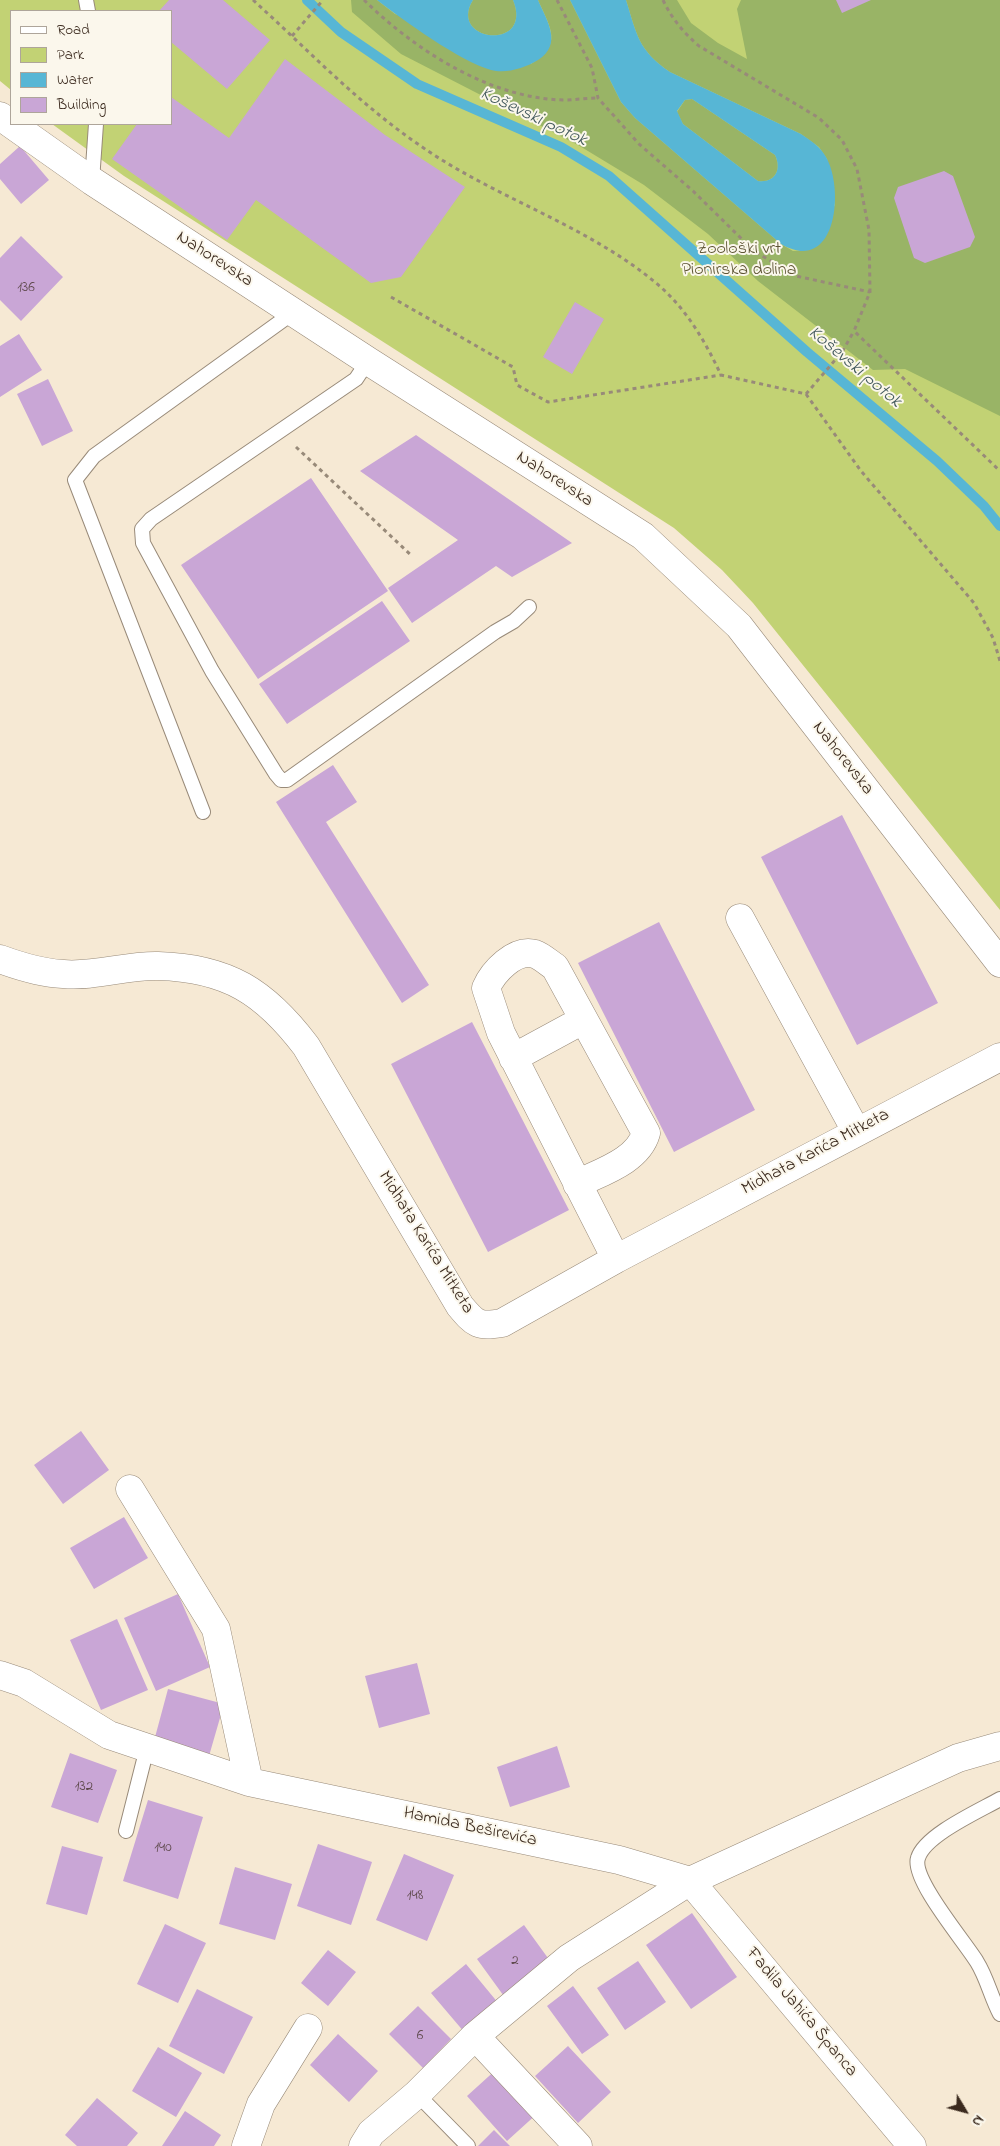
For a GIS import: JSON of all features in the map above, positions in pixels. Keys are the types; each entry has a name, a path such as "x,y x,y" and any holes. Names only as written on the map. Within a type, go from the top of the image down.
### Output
{"street":[{"name":"Nahorevska","path":"13,125 92,181 368,361 643,536 739,626 1000,963"},
{"path":"740,918 856,1131"},
{"path":"578,1184 624,1160 644,1142 646,1133 555,967 535,954 523,954 498,968 486,988 501,1033 616,1259"},
{"name":"Midhata Karića Mitketa","path":"0,959 63,974 158,966 217,974 248,988 284,1017 306,1046 460,1306 475,1324 487,1326 502,1323 616,1259 856,1131 1000,1057"},
{"path":"513,1058 583,1020"},
{"path":"130,1489 216,1629 249,1782"},
{"name":"Hamida Beširevića","path":"0,1675 24,1683 109,1735 249,1782 609,1857 690,1881"},
{"path":"343,2146 367,2139 418,2094 475,2036 569,1958 690,1881 958,1758 1000,1746"},
{"name":"Fadila Jahića Španca","path":"690,1881 912,2146"},
{"path":"246,2146 261,2104 308,2028"},
{"path":"475,2036 578,2146"}],"lane":[{"path":"92,181 96,125"},
{"path":"202,812 77,490 75,480 94,456 294,312"},
{"path":"368,361 356,379 152,519 142,529 143,543 212,671 280,780 287,780 495,632 506,627 528,607"},
{"path":"126,1831 147,1748"},
{"path":"1000,1799 927,1843 917,1859 919,1875 939,1908 978,1963 1000,2014"},
{"path":"418,2094 468,2146"}],"path":[{"path":"253,0 350,92 415,143 476,181 569,227 616,255 657,284 704,338 721,375"},
{"path":"292,36 322,0"},
{"path":"364,0 409,38 452,66 486,83 522,93 562,100 598,98"},
{"path":"557,0 592,68 598,98 639,144 693,191 754,251 796,276 870,292"},
{"path":"663,0 669,14 683,32 699,46 819,118 842,140 857,169 864,196 869,230 870,292 854,331 842,352 806,394"},
{"path":"391,296 513,367 517,385 548,402 721,375 806,394 861,471 974,603 992,638 1000,662"},
{"path":"854,331 1000,471"},
{"path":"279,431 412,556"}],"green space":[{"name":"Zoološki vrt Pionirska dolina","path":"0,0 1000,0 1000,910 753,603 722,570 674,528 124,176 53,125 172,125 172,10 10,10 10,89 0,81"},
{"path":"351,0 377,0 395,14 531,64 541,57 551,43 550,28 538,0 570,0 621,102 635,118 781,244 793,251 808,250 835,205 827,159 819,147 801,134 670,72 659,64 640,41 626,0 677,0 691,23 718,43 747,59 737,9 741,0 1000,0 1000,416 905,369 873,370 758,281 708,234 644,185 578,145 401,54 352,12"},
{"path":"473,0 513,0 516,17 512,28 503,34 491,35 480,32 471,25 468,14"},
{"path":"692,99 775,155 778,166 773,178 758,181 683,124 677,112 685,100"}],"water":[{"path":"377,0 473,0 468,14 471,25 480,32 491,35 503,34 512,28 516,17 513,0 538,0 549,24 551,32 550,47 546,54 527,66 509,71 491,70 479,66 449,50"},
{"path":"570,0 626,0 640,41 659,64 670,72 812,141 826,157 832,172 835,189 835,207 831,225 824,239 814,249 800,251 781,244 635,118 621,102","holes":["692,99 775,155 778,166 776,174 769,180 758,181 683,124 677,111 685,100"]}],"building":[{"path":"169,0 223,0 270,40 227,89 172,43 172,10 160,10"},
{"path":"836,0 871,0 842,13"},
{"path":"285,59 385,135 465,187 401,277 371,283 256,200 227,240 112,159 136,125 172,125 172,98 229,138"},
{"path":"20,146 49,180 21,204 0,179 0,164"},
{"path":"944,171 953,176 975,237 970,247 925,263 914,258 894,198 898,187"},
{"path":"21,236 63,277 21,321 0,300 0,258"},
{"path":"575,302 604,319 572,374 543,357"},
{"path":"19,334 42,370 0,397 0,346"},
{"path":"48,379 73,431 42,446 17,394"},
{"path":"416,435 572,543 512,577 496,566 412,623 388,588 458,540 360,471"},
{"path":"311,478 388,591 258,679 181,565"},
{"path":"382,601 410,641 287,724 259,684"},
{"path":"333,765 357,802 326,822 429,985 402,1003 276,802"},
{"path":"842,815 938,1003 857,1045 761,857"},
{"path":"659,922 755,1110 674,1152 578,963"},
{"path":"472,1022 569,1210 488,1252 391,1064"},
{"path":"81,1431 109,1470 63,1504 34,1465"},
{"path":"124,1517 148,1558 94,1589 70,1548"},
{"path":"178,1594 210,1667 156,1691 124,1618"},
{"path":"117,1619 148,1690 101,1710 70,1640"},
{"path":"417,1663 430,1714 379,1728 365,1676"},
{"path":"168,1689 224,1704 209,1756 154,1741"},
{"path":"557,1746 570,1787 510,1807 497,1767"},
{"path":"70,1753 117,1770 98,1823 51,1807"},
{"path":"148,1800 203,1817 178,1899 123,1881"},
{"path":"318,1844 372,1862 351,1925 297,1906"},
{"path":"62,1846 103,1857 87,1915 46,1904"},
{"path":"404,1854 454,1875 427,1941 376,1920"},
{"path":"235,1867 292,1884 275,1940 219,1924"},
{"path":"692,1913 737,1977 691,2009 646,1945"},
{"path":"165,1924 206,1943 178,2003 137,1984"},
{"path":"524,1925 553,1965 506,1999 477,1959"},
{"path":"328,1950 356,1972 328,2006 301,1983"},
{"path":"638,1961 666,2002 625,2030 597,1988"},
{"path":"466,1964 499,2004 465,2033 431,1993"},
{"path":"573,1986 609,2035 582,2054 547,2006"},
{"path":"197,1989 253,2017 224,2074 169,2046"},
{"path":"418,2006 451,2039 423,2068 389,2034"},
{"path":"338,2034 378,2071 349,2102 310,2065"},
{"path":"568,2046 611,2092 578,2123 535,2076"},
{"path":"158,2047 202,2073 176,2117 132,2091"},
{"path":"499,2067 539,2112 507,2141 467,2096"},
{"path":"97,2098 138,2133 127,2146 77,2146 65,2135"},
{"path":"185,2111 221,2135 214,2146 162,2146"},
{"path":"494,2130 510,2146 478,2146"}],"waterway":[{"name":"Koševski potok","path":"307,0 341,32 417,84 561,147 609,176 807,352 937,461 984,506 1000,526"}]}
